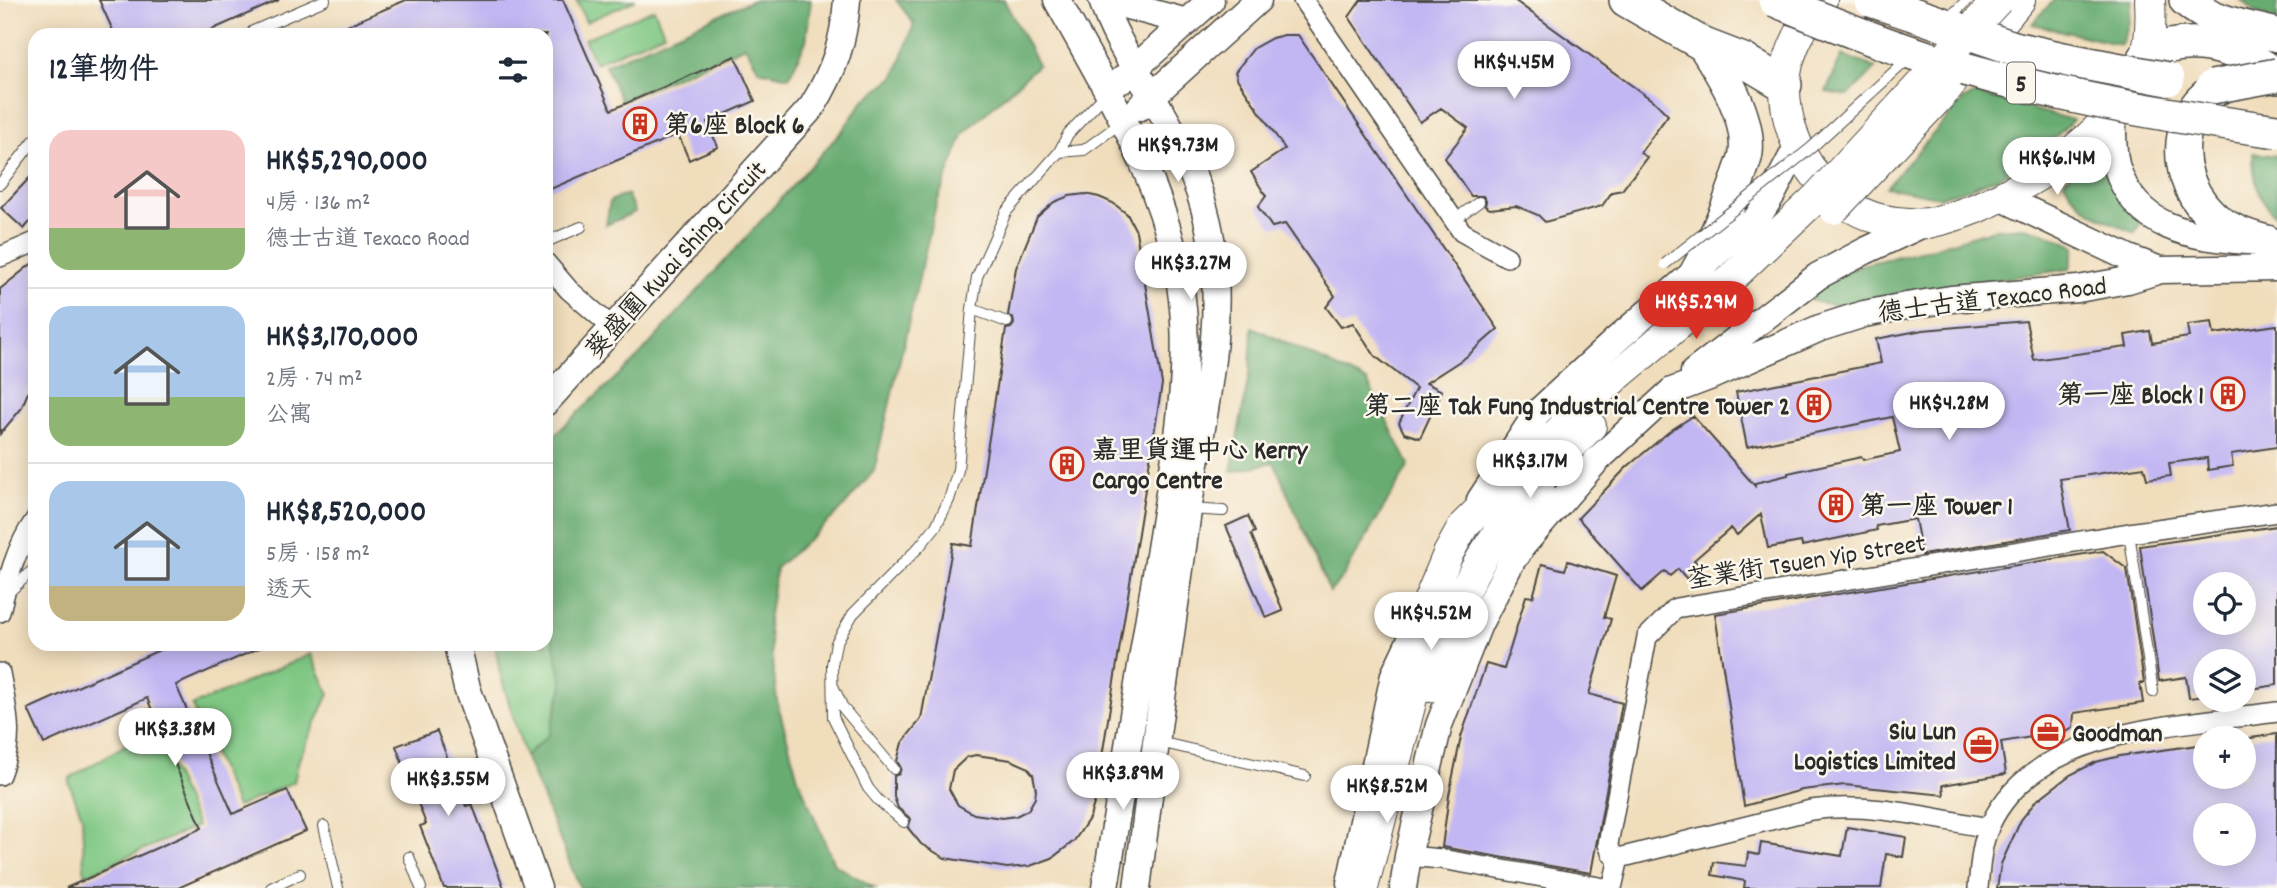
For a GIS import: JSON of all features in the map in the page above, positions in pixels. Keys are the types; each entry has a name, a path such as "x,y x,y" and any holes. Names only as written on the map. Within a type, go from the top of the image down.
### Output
{"highway":[{"path":"1626,0 1704,44 1743,60 1785,85"},
{"name":"5","path":"1775,0 1890,45 1997,78 2133,108 2277,131"},
{"name":"5","path":"1871,0 2014,48 2277,101"},
{"path":"2186,0 2205,14 2226,23 2266,33"},
{"path":"2231,0 2266,33"},
{"path":"1681,268 1709,250 1746,153 1742,122 1734,96 1704,44"},
{"path":"2145,58 2169,46 2201,45 2241,53 2259,62 2277,78"},
{"path":"2212,88 2277,78"},
{"path":"2274,251 2210,214 2189,186 2182,169 2181,152 2184,132 2192,115 2200,102 2212,92 2228,83 2243,79 2277,78"}],"main road":[{"name":"葵盛圍 Kwai Shing Circuit","path":"553,394 813,107 829,80 840,52 847,0"},
{"path":"1057,0 1108,93 1162,209 1182,300 1185,360 1177,444 1105,888"},
{"path":"1137,888 1211,360 1215,293 1208,223 1200,195 1179,142 1110,25 1104,0 1186,22"},
{"path":"1108,93 1211,0"},
{"path":"1122,122 1258,0"},
{"path":"1822,0 1791,51 1785,85 1792,133 1798,146 1832,195 1856,210 1886,220 1925,223"},
{"path":"1377,888 1384,850 1419,719 1453,615 1493,539 1550,454 1604,387 1825,204 1998,0"},
{"path":"1464,525 1550,454 1596,421 1720,311 1825,204 1946,90 2020,0"},
{"path":"1672,391 1818,276 1925,223 1957,216 2000,197 2063,159 2092,136 2113,113 2145,58 2151,18 2150,0"},
{"path":"2113,113 2113,143 2117,168 2127,189 2140,206 2157,221 2176,230 2274,251"},
{"path":"1349,888 1394,675 1448,554 1464,525 1537,413 1616,340 1681,268 1757,218 1798,146"},
{"path":"2000,197 2160,270"},
{"name":"德士古道 Texaco Road","path":"1403,888 1439,725 1479,624 1516,552 1597,460 1672,391 1820,328 1864,314 1951,299 2078,289 2128,281 2160,270 2274,251"},
{"path":"1516,552 1550,454"},
{"path":"1363,888 1417,679 1425,609"},
{"path":"459,651 467,688 538,888"}],"street":[{"path":"1303,0 1462,232 1507,257"},
{"path":"0,257 28,245"},
{"path":"553,271 569,290 612,328"},
{"name":"荃業街 Tsuen Yip Street","path":"1619,858 1612,854 1608,844 1647,637 1676,608 2129,533 2277,512"},
{"path":"2,604 13,562 28,530"},
{"path":"0,673 10,729 8,757 0,775"},
{"path":"1978,888 1989,828 2009,796 2048,764 2079,748 2124,734 2277,712"},
{"path":"1612,888 1619,858 1811,810 1864,807 1989,828"},
{"path":"1408,856 1441,859 1605,888"}],"lane":[{"path":"260,28 325,0"},
{"path":"1937,30 1967,0"},
{"path":"1681,268 1918,49"},
{"path":"904,822 868,788 833,717 831,701 836,643 853,614 936,526 949,500 958,470 977,277 1006,212 1059,152 1068,134 1108,93"},
{"path":"1059,152 1084,150 1122,122"},
{"path":"0,184 28,148"},
{"path":"1454,220 1479,202"},
{"path":"553,239 581,227"},
{"path":"972,309 1007,322"},
{"path":"1189,509 1223,511"},
{"path":"2129,533 2153,692"},
{"path":"2,604 20,579 28,573"},
{"path":"833,686 843,708 894,769"},
{"path":"1156,742 1305,776"},
{"path":"324,826 338,888"},
{"path":"409,858 421,888"},
{"path":"271,888 300,874"}],"green space":[{"path":"576,0 636,0 586,22"},
{"path":"753,0 811,0 806,41 789,77 759,70 745,46 621,101 605,65"},
{"path":"896,0 1004,0 1038,65 964,133 936,205 874,471 839,512 776,568 768,621 777,701 798,778 834,864 875,888 580,888 525,756 549,735 563,686 553,641 553,436 639,356 842,131 864,100 895,76 914,24"},
{"path":"2054,0 2132,0 2128,26 2121,45 2032,24"},
{"path":"2241,0 2277,0 2277,21 2258,13"},
{"path":"654,9 664,33 595,63 584,39"},
{"path":"1842,55 1876,68 1848,96 1826,92"},
{"path":"1976,94 2073,120 2039,153 2001,176 1970,188 1938,197 1886,187 1964,99"},
{"path":"2253,153 2277,156 2277,217 2265,203 2258,188"},
{"path":"2079,164 2101,165 2118,195 2143,219 2135,233 2094,213 2077,200 2064,181"},
{"path":"627,194 635,212 606,225 610,201"},
{"path":"2024,227 2075,246 2070,269 1900,293 1837,306 1808,300 1828,280 1861,265 1933,248 1994,229"},
{"path":"1252,327 1367,381 1409,465 1344,575 1330,592 1274,462 1231,472 1250,370"},
{"path":"553,641 563,686 549,735 525,756 500,673 496,651 553,651"},
{"path":"311,654 329,694 299,759 294,782 237,807 192,706"},
{"path":"158,737 197,826 86,875 82,816 69,783 70,778 127,744"}],"building":[{"path":"99,0 279,0 216,28 112,28"},
{"path":"406,0 563,0 611,110 735,56 755,101 707,122 718,147 689,160 678,134 553,188 553,28 341,28"},
{"path":"1361,0 1514,0 1656,103 1668,115 1640,153 1647,157 1622,190 1612,192 1602,206 1545,222 1538,215 1516,206 1490,209 1485,206 1483,196 1471,196 1445,158 1468,128 1441,108 1420,122 1349,17"},
{"path":"1284,35 1298,35 1498,329 1466,357 1426,383 1442,391 1420,438 1404,433 1399,423 1416,388 1375,356 1353,323 1341,327 1326,307 1335,296 1285,224 1272,227 1258,207 1266,196 1251,172 1285,149 1235,72 1254,48"},
{"path":"28,179 28,224 24,229 1,208"},
{"name":"嘉里貨運中心 Kerry Cargo Centre","path":"1085,194 1113,203 1127,214 1136,231 1162,384 1095,800 1090,817 1074,841 1052,858 1030,866 1007,868 945,858 921,844 908,828 911,819 898,808 894,797 894,776 899,774 901,768 897,761 902,743 921,719 953,543 972,546 1006,329 1014,324 1013,318 1008,315 1016,268 1037,217 1054,202","holes":["976,755 1011,760 1027,767 1033,774 1035,798 1028,810 1016,816 1002,818 974,814 958,805 949,789 953,770 967,757"]},
{"path":"28,267 28,392 21,409 0,434 0,289"},
{"path":"2026,321 2034,360 2127,347 2125,335 2150,331 2152,343 2189,337 2187,325 2212,322 2214,334 2277,325 2277,447 2231,454 2233,466 2208,470 2207,458 2169,463 2171,476 2147,479 2144,467 2060,479 2070,530 1922,555 1915,519 1876,526 1877,530 1802,546 1801,542 1768,548 1761,514 1737,535 1731,528 1694,560 1700,567 1687,579 1678,569 1670,576 1665,571 1642,591 1578,518 1627,467 1670,431 1693,416 1755,486 1755,483 1788,473 1861,457 1863,460 1900,452 1892,417 1747,447 1736,392 1881,363 1876,339 1923,330"},
{"path":"1248,516 1255,532 1251,534 1283,611 1266,618 1226,526"},
{"path":"2277,526 2277,685 2256,688 2256,649 2193,649 2193,698 2189,698 2186,677 2159,681 2140,546"},
{"path":"2103,551 2127,569 2144,683 2140,683 2143,703 2074,713 2073,728 2068,731 2001,742 2006,774 1943,785 1944,795 1845,785 1802,790 1744,806 1715,614"},
{"path":"1568,561 1616,576 1604,617 1611,619 1589,694 1622,703 1591,873 1442,847 1461,737 1486,664 1504,669 1526,596 1533,597 1542,564 1565,570"},
{"path":"157,651 252,651 176,685 233,814 287,790 306,831 178,888 66,888 202,828 147,698 44,744 28,709"},
{"path":"437,731 466,806 472,804 504,888 444,888 420,826 426,824 396,746"},
{"path":"2277,734 2277,888 1997,888 2001,864 2021,820 2036,801 2070,775 2096,762 2193,746 2193,789 2256,789 2256,737"},
{"path":"1847,827 1906,837 1903,857 1886,854 1881,888 1744,888 1745,881 1712,875 1714,862 1746,866 1748,853 1759,855 1761,843 1842,856"}],"place":[{"name":"第6座 Block 6","path":"640,124"},
{"name":"第一座 Block 1","path":"2228,394"},
{"name":"第二座 Tak Fung Industrial Centre Tower 2","path":"1814,405"},
{"name":"嘉里貨運中心 Kerry Cargo Centre","path":"1067,464"},
{"name":"第一座 Tower 1","path":"1836,505"},
{"name":"Goodman","path":"2048,732"},
{"name":"Siu Lun Logistics Limited","path":"1981,745"}]}
